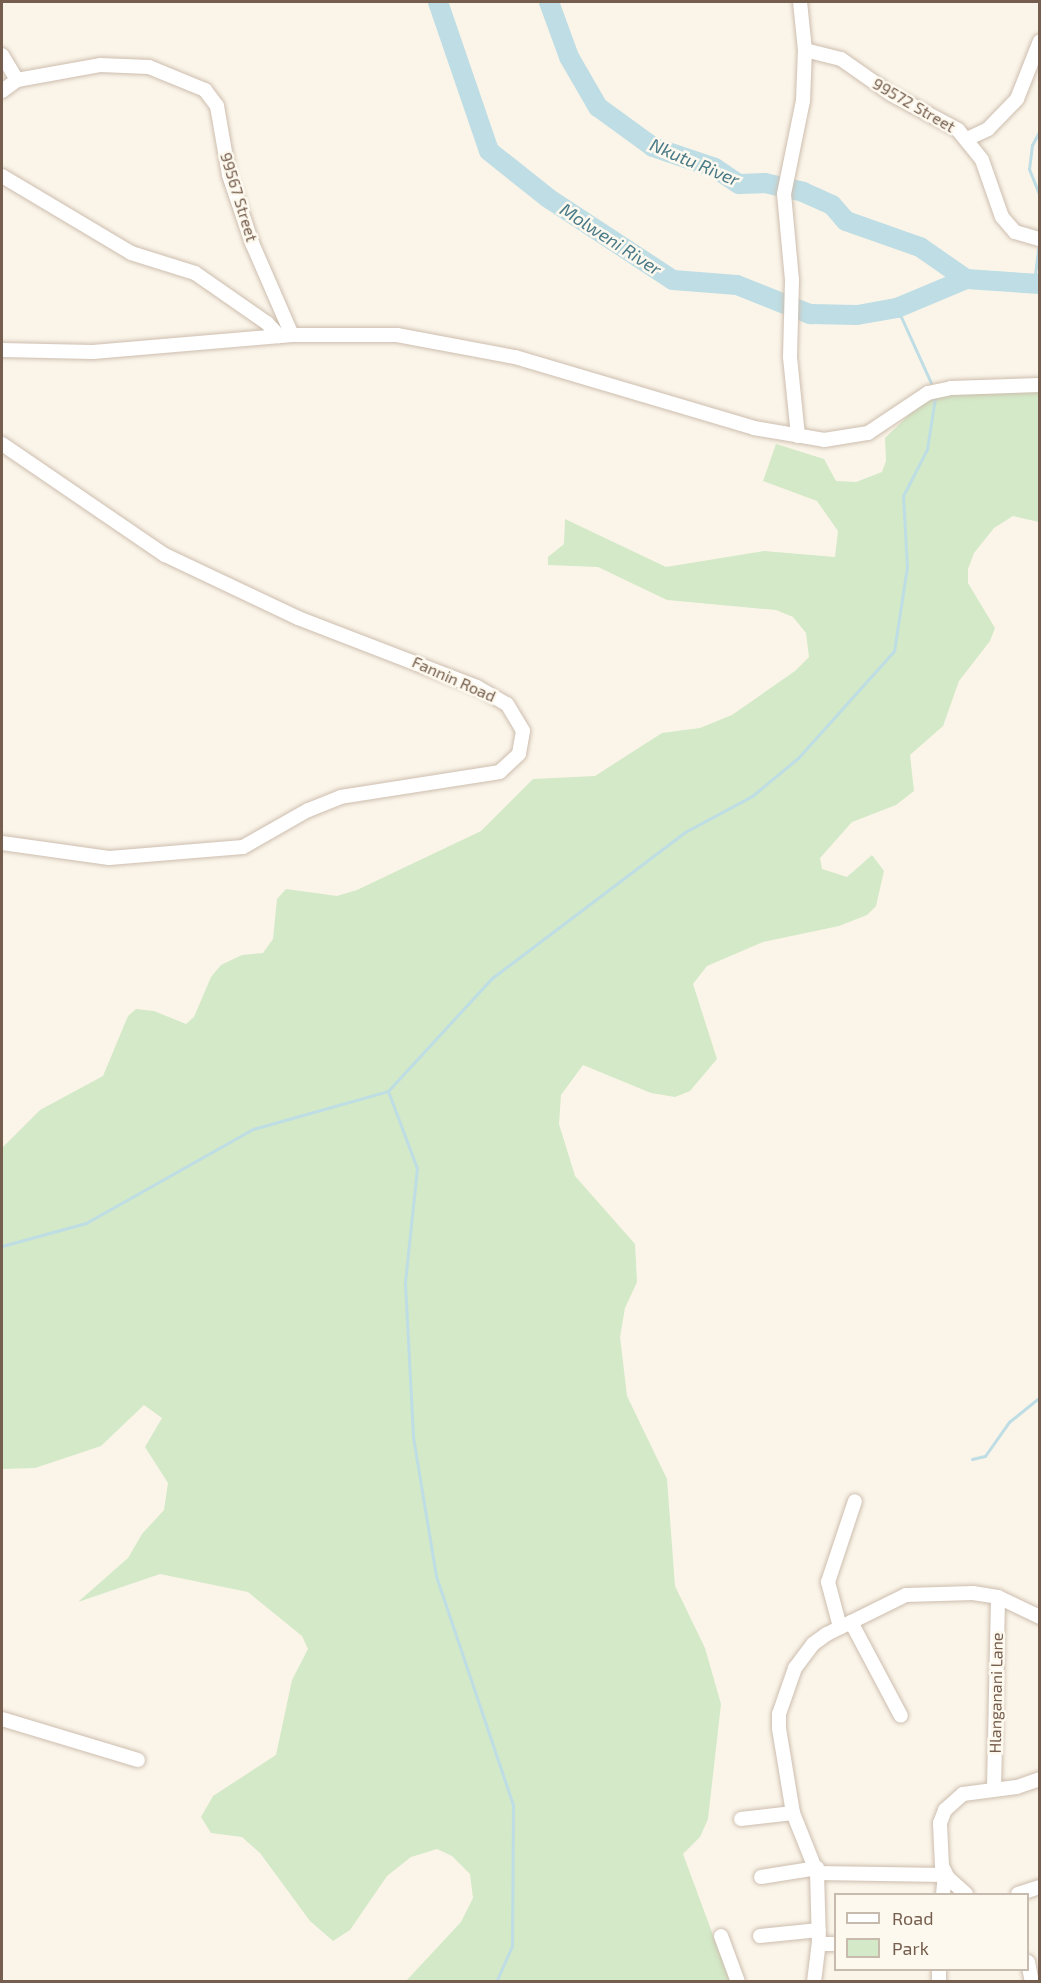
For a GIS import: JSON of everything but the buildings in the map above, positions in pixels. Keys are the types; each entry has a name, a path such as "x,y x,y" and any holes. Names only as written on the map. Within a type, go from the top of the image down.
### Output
{"street":[{"path":"798,436 790,357 792,308 784,188 801,121 805,50 800,2"},
{"path":"967,139 988,129 1017,99 1040,41"},
{"name":"99572 Street","path":"805,50 841,59 967,139 982,160 1002,217 1015,232 1040,239"},
{"path":"2,55 17,80"},
{"name":"99567 Street","path":"2,91 17,80 78,67 139,66 161,71 213,97 229,175 285,335"},
{"path":"2,176 131,254 195,273 285,335"},
{"path":"2,350 93,352 285,335 397,335 514,357 754,428 798,436 843,440 868,433 928,393 951,388 1040,385"},
{"name":"Fannin Road","path":"2,444 165,555 298,618 468,682 507,704 524,731 519,754 500,772 340,797 308,810 243,847 109,858 2,843"},
{"path":"855,1501 828,1582 845,1625 901,1716"},
{"path":"814,1982 819,1937 817,1870 793,1813 779,1714 804,1655 845,1625 906,1595 973,1593 999,1597 1040,1617"},
{"name":"Hlanganani Lane","path":"994,1789 999,1597"},
{"path":"2,1719 138,1760"},
{"path":"943,1893 945,1875 940,1824 945,1810 963,1794 1017,1787 1040,1779"},
{"path":"741,1819 793,1813"},
{"path":"761,1877 817,1870 945,1875 965,1893"},
{"path":"1021,1893 1040,1887"},
{"path":"721,1936 738,1982"},
{"path":"760,1936 819,1937 834,1943"},
{"path":"1029,1967 1032,1982"}],"green space":[{"path":"1039,392 1039,522 1013,516 994,528 974,553 968,569 968,583 995,628 990,641 959,681 943,726 910,755 914,791 896,805 852,822 820,858 822,869 847,877 872,855 884,871 876,906 867,915 839,926 763,942 707,966 693,984 717,1059 690,1091 675,1097 651,1093 583,1065 561,1095 559,1124 575,1176 635,1244 637,1282 625,1308 620,1337 627,1396 667,1479 675,1586 705,1648 721,1704 708,1819 700,1837 683,1854 730,1981 406,1981 461,1922 473,1898 470,1874 452,1856 437,1849 411,1857 387,1876 350,1930 333,1941 310,1921 260,1853 242,1837 211,1833 201,1817 213,1796 276,1755 292,1680 308,1649 302,1636 248,1592 160,1574 78,1602 128,1558 142,1534 164,1510 168,1483 145,1447 162,1418 144,1405 101,1446 35,1468 2,1469 2,1148 40,1110 103,1076 128,1016 136,1009 154,1011 186,1024 194,1017 211,977 221,965 242,955 263,953 273,939 277,899 286,889 337,896 357,890 481,831 533,779 595,776 662,733 700,728 732,715 795,671 809,657 806,633 793,617 776,610 667,600 598,567 548,565 548,557 564,544 565,519 666,567 764,551 835,557 838,531 817,501 763,481 776,444 824,459 836,481 856,482 882,472 886,461 885,438 915,409 940,395"}],"waterway":[{"name":"Molweni River","path":"438,2 489,151 548,198 673,280 737,285 810,314 857,315 897,308 966,279 1040,284"},
{"name":"Nkutu River","path":"549,2 569,57 598,107 653,147 715,168 739,184 765,183 803,192 832,205 846,221 920,247 966,279"},
{"path":"1040,130 1032,145 1029,169 1040,196"},
{"path":"1034,283 1039,244"},
{"path":"897,308 931,383"},
{"path":"2,1246 86,1223 253,1129 388,1091 492,978 685,832 752,796 798,758 894,651 907,567 903,496 927,449 935,398"},
{"path":"388,1091 417,1168 405,1283 413,1437 436,1576 513,1805 512,1946 496,1982"},
{"path":"972,1459 985,1456 1009,1422 1040,1397"}]}
